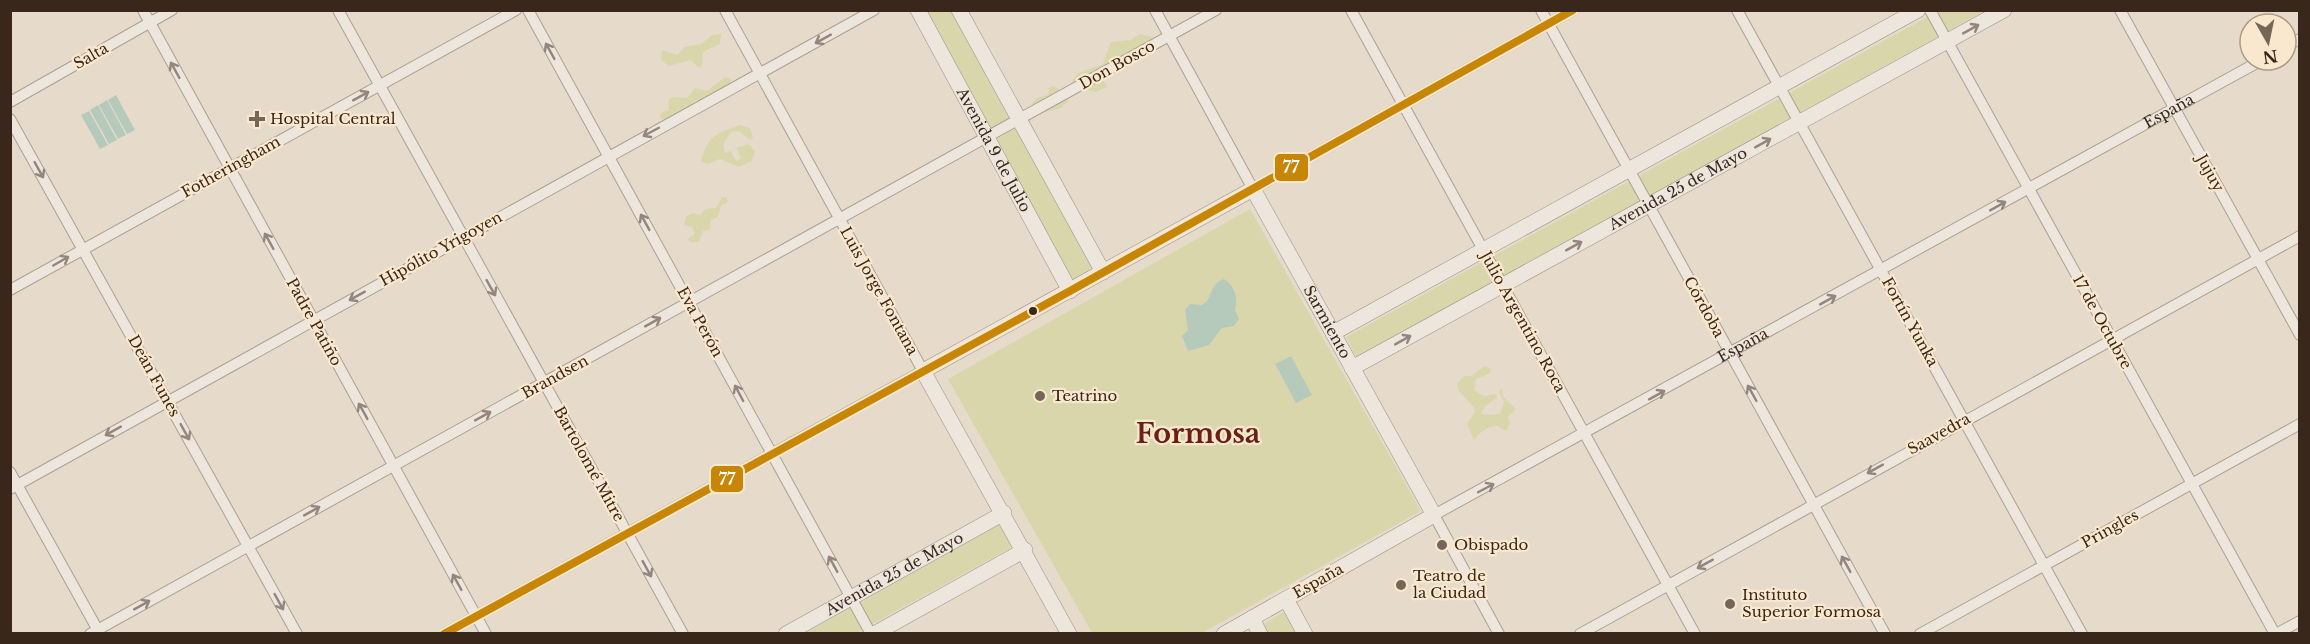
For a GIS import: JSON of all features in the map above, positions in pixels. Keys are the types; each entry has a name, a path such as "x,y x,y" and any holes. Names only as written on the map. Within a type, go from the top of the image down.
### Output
{"main road":[{"name":"Avenida 9 de Julio","path":"918,10 1070,291"},
{"path":"959,10 1103,272"},
{"path":"1333,333 1918,10"},
{"name":"Avenida 25 de Mayo","path":"1352,368 2004,10"},
{"path":"923,371 1253,189"},
{"name":"Sarmiento","path":"1253,189 1434,515"},
{"name":"Luis Jorge Fontana","path":"923,371 1070,633"},
{"name":"Avenida 25 de Mayo","path":"786,633 1004,513"},
{"name":"España","path":"1224,633 1434,515"},
{"path":"872,633 1025,550"},
{"path":"1286,599 1305,633"},
{"path":"1252,618 1260,633"}],"street":[{"name":"Padre Patiño","path":"143,10 486,633"},
{"name":"Salta","path":"10,102 172,10"},
{"name":"Bartolomé Mitre","path":"338,10 683,633"},
{"name":"Fotheringham","path":"10,290 516,10"},
{"name":"Eva Perón","path":"528,10 872,633"},
{"name":"Luis Jorge Fontana","path":"725,10 923,371"},
{"name":"Hipólito Yrigoyen","path":"14,487 874,10"},
{"name":"Sarmiento","path":"1155,10 1253,189"},
{"name":"Don Bosco","path":"1019,120 1216,10"},
{"name":"Julio Argentino Roca","path":"1351,10 1695,633"},
{"name":"Córdoba","path":"1541,10 1885,633"},
{"path":"1253,189 1573,10"},
{"name":"Fortín Yunka","path":"1737,10 2082,633"},
{"name":"17 de Octubre","path":"1930,10 2276,633"},
{"name":"Jujuy","path":"2120,10 2300,335"},
{"name":"España","path":"1434,515 1586,434 2240,72"},
{"name":"Deán Funes","path":"10,118 297,633"},
{"name":"Brandsen","path":"96,632 1019,120"},
{"name":"Saavedra","path":"1580,633 2300,236"},
{"path":"444,633 923,371"},
{"name":"Pringles","path":"1920,633 2300,424"},
{"path":"10,472 14,487 96,632"},
{"name":"Sarmiento","path":"1434,515 1498,633"},
{"path":"2276,633 2300,621"}],"shaded area":[{"path":"923,11 952,11 1094,267 1072,280"},
{"path":"1938,11 1984,11 1357,358 1346,337"},
{"path":"721,34 720,44 703,52 702,66 699,68 690,60 669,66 661,60 662,50 678,55 684,47 701,44 712,35"},
{"path":"1140,34 1157,38 1162,46 1100,78 1107,85 1106,88 1095,92 1069,86 1078,73 1103,64 1111,42 1130,40"},
{"path":"725,77 731,79 730,85 709,102 696,100 692,104 692,111 668,121 660,118 661,113 669,110 668,101 672,97 687,98 695,88 707,91"},
{"path":"1053,86 1063,91 1068,101 1061,108 1038,114 1032,103 1037,98 1048,95 1049,88"},
{"path":"116,95 135,130 127,134 108,100"},
{"path":"107,100 126,135 118,139 99,105"},
{"path":"98,105 117,140 109,144 90,110"},
{"path":"89,111 108,145 100,149 81,115"},
{"path":"740,125 750,128 753,138 750,140 739,131 732,132 723,144 725,153 731,151 736,161 741,158 736,148 749,144 755,151 752,161 739,167 720,159 707,164 701,161 707,145 714,136"},
{"path":"722,197 726,197 728,202 721,206 718,217 711,220 710,230 703,231 699,242 690,242 687,239 695,234 692,227 684,225 686,216 693,213 701,215 705,209 716,208"},
{"path":"1250,209 1421,511 1202,633 1092,633 948,379"},
{"path":"1224,279 1235,293 1235,310 1239,319 1234,326 1222,328 1209,345 1188,351 1182,336 1188,330 1185,310 1190,304 1202,305 1207,301 1214,286"},
{"path":"1291,356 1312,395 1296,403 1275,364"},
{"path":"1484,366 1491,369 1490,373 1476,379 1474,390 1484,396 1496,394 1497,398 1485,406 1481,413 1484,415 1500,414 1504,402 1499,392 1501,388 1504,398 1516,409 1508,417 1510,424 1506,431 1497,426 1486,429 1474,441 1467,424 1475,412 1474,408 1459,391 1457,384 1464,376 1472,376"},
{"path":"1001,524 1014,546 856,633 804,634"},
{"path":"1282,613 1288,613 1302,633 1266,633 1264,624"}],"transit line":[{"name":"77","path":"444,634 1070,291 1573,10"}],"place":[{"name":"Hospital Central","path":"257,119"},
{"name":"Teatrino","path":"1040,396"},
{"name":"Obispado","path":"1442,545"},
{"name":"Teatro de la Ciudad","path":"1401,585"},
{"name":"Instituto Superior Formosa","path":"1730,604"}],"district":[{"name":"Formosa","path":"1198,434"}]}
